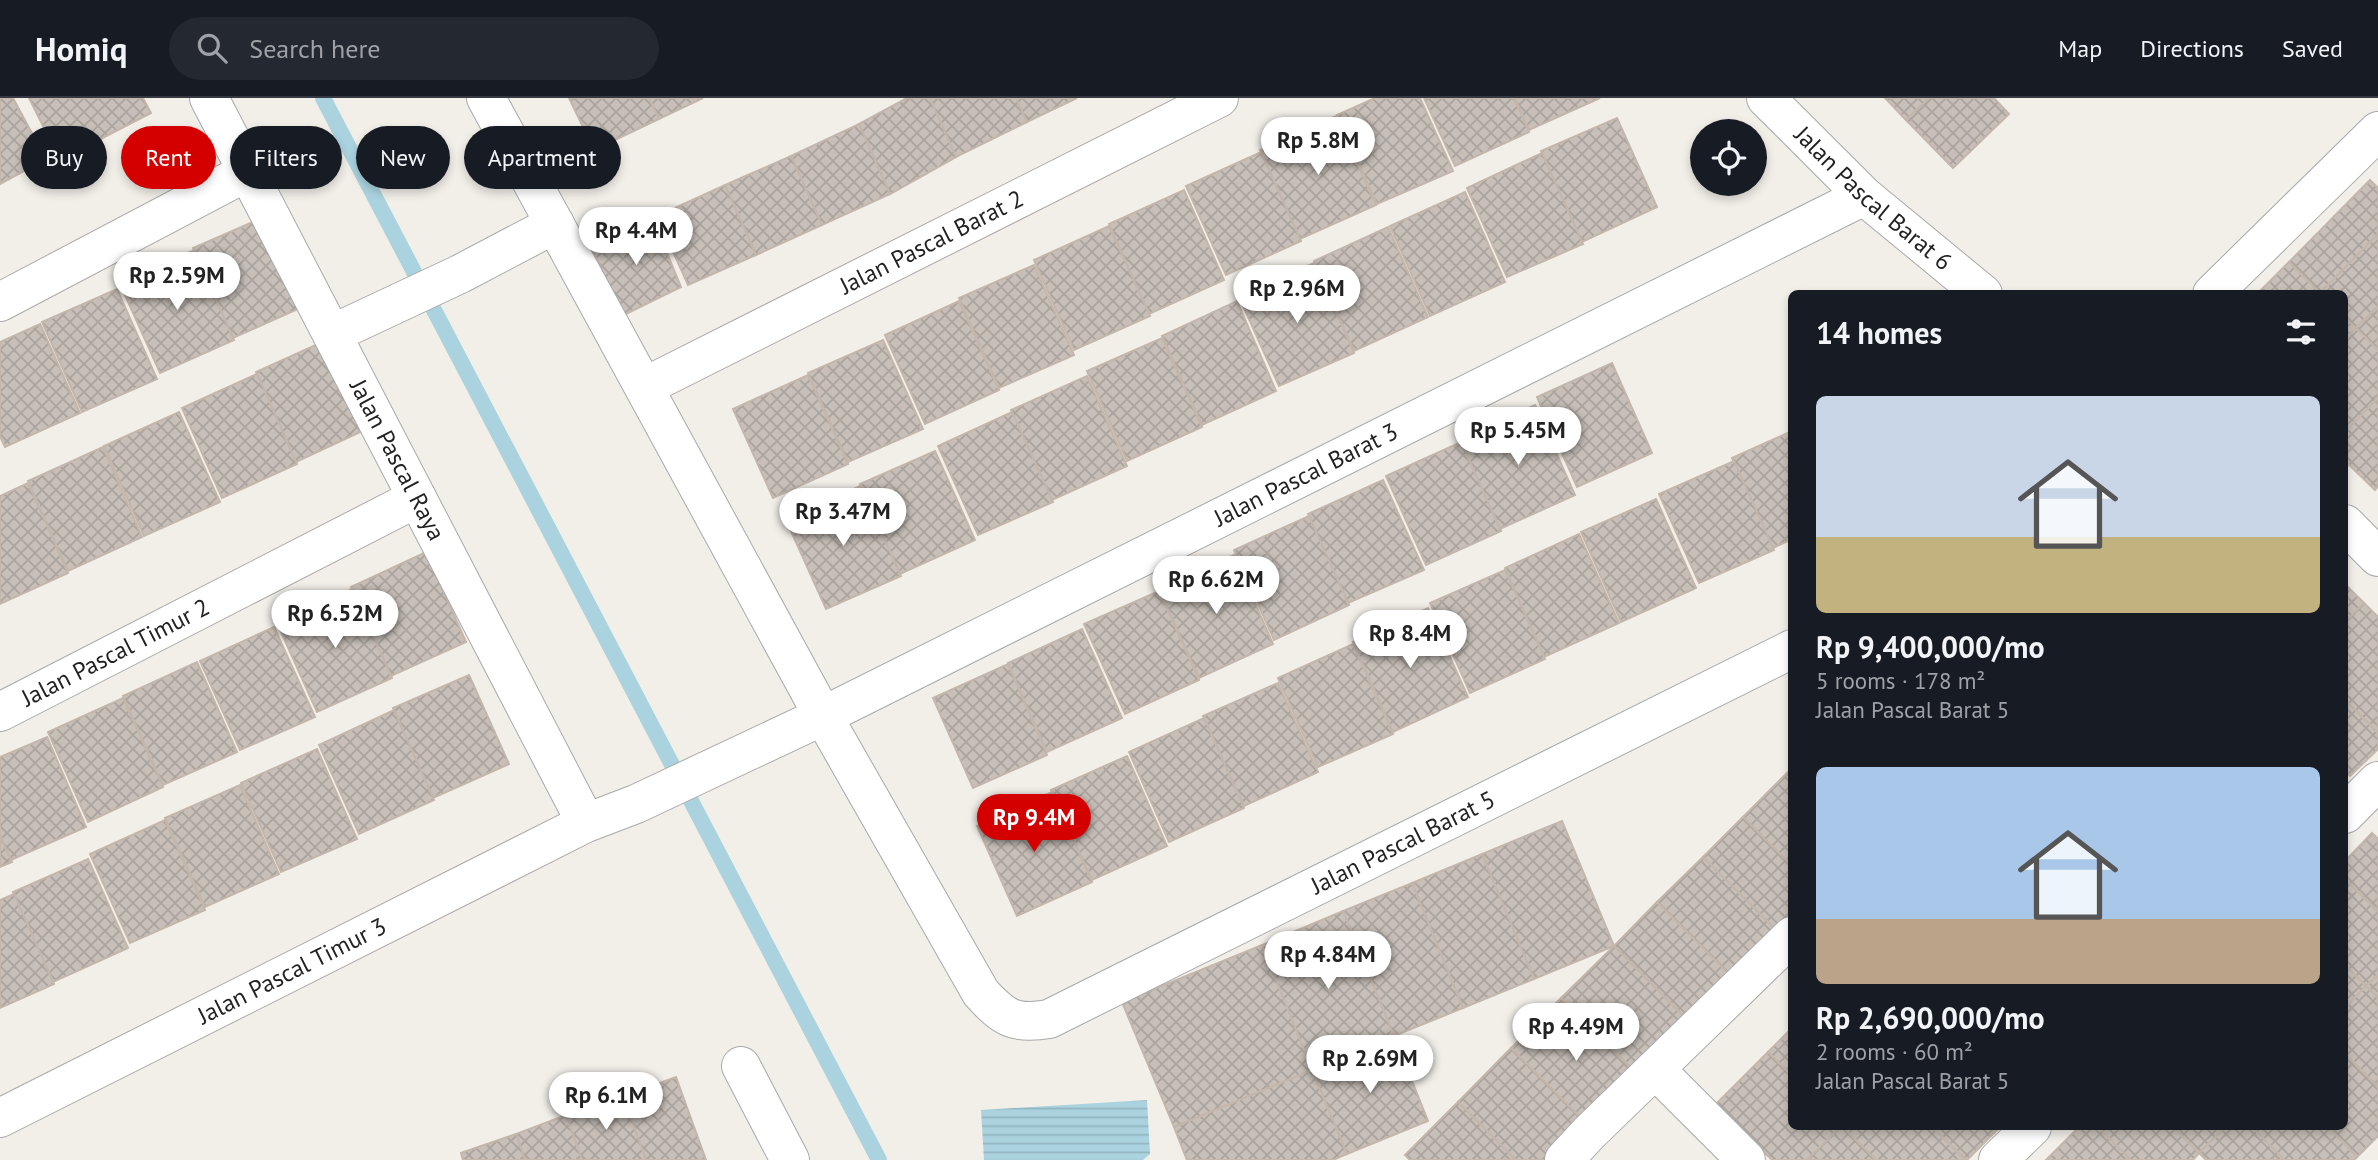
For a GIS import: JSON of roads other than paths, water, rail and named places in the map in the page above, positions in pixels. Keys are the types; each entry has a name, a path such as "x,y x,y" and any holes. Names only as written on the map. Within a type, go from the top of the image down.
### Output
{"street":[{"name":"Jalan Pascal Raya","path":"209,98 230,139"},
{"path":"486,98 823,716"},
{"name":"Jalan Pascal Barat 2","path":"644,387 1219,98"},
{"name":"Jalan Pascal Barat 6","path":"1766,98 1864,197 1978,290"},
{"path":"2216,290 2375,134"},
{"path":"0,302 230,181"},
{"name":"Jalan Pascal Raya","path":"256,189 586,823"},
{"name":"Jalan Pascal Barat 3","path":"712,768 823,716 1864,197"},
{"path":"332,334 460,274 555,223"},
{"name":"Jalan Pascal Timur 2","path":"0,712 417,498"},
{"path":"2348,527 2378,557"},
{"name":"Jalan Pascal Barat 5","path":"823,716 981,993 1010,1019 1030,1023 1049,1019 1788,651"},
{"name":"Jalan Pascal Timur 3","path":"0,1118 586,823 636,804 712,768"},
{"path":"2348,811 2378,780"},
{"path":"1564,1160 1788,940"},
{"path":"741,1066 790,1160"},
{"path":"1655,1069 1746,1160"}],"water":[{"path":"1147,1100 1150,1154 1143,1160 984,1160 981,1110"}],"waterway":[{"path":"323,98 879,1160"}]}
